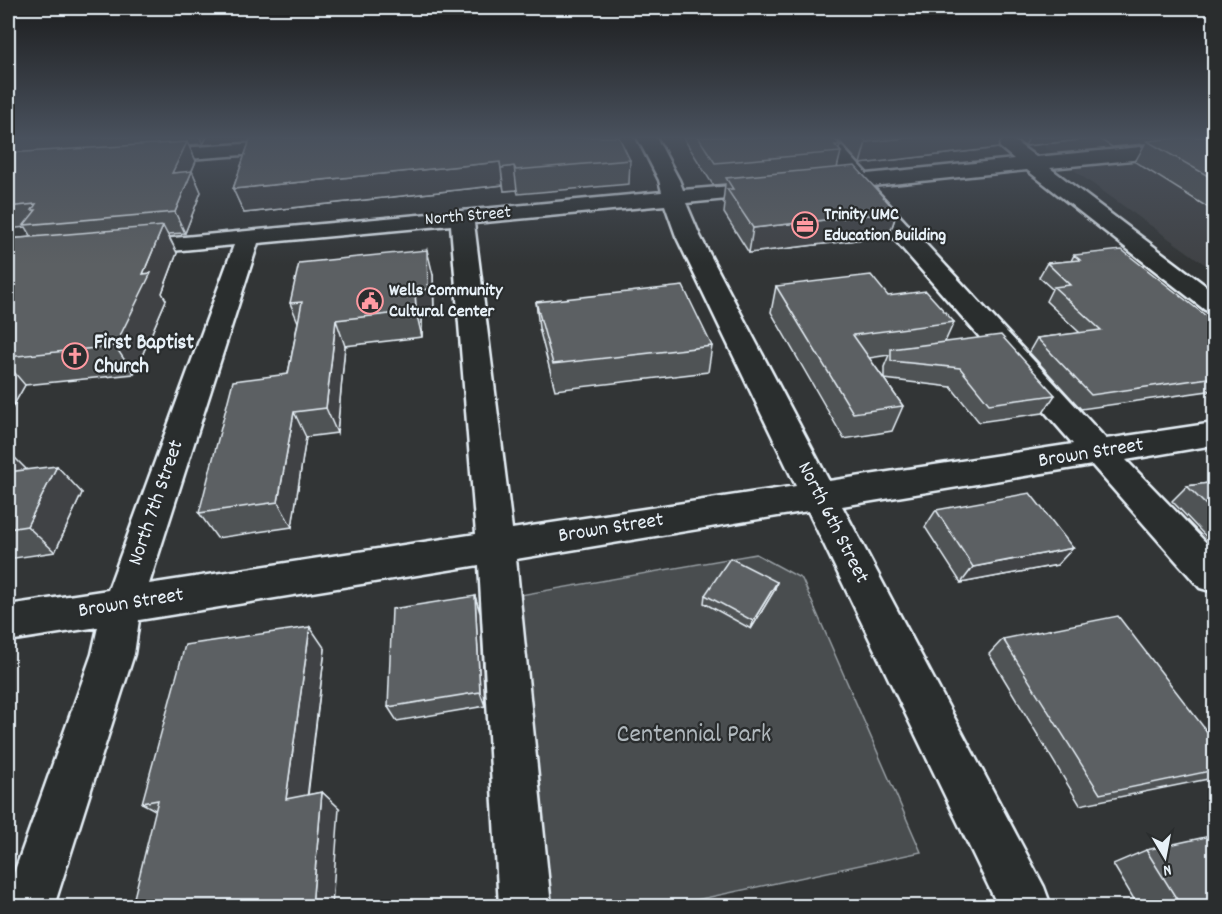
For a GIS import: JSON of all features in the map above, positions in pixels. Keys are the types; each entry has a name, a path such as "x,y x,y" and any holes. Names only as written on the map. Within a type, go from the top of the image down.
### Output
{"street":[{"name":"North 6th Street","path":"669,180 688,236 1025,906"},
{"path":"809,185 874,180"},
{"path":"1051,180 1215,304"},
{"path":"859,181 1100,453 1215,576"},
{"name":"North Street","path":"105,250 786,188"},
{"path":"462,218 496,547 525,906"},
{"name":"North 7th Street","path":"28,906 113,654 122,605 248,238"},
{"name":"Brown Street","path":"8,623 1215,434"}],"shaded area":[{"path":"1087,180 1214,180 1214,271"}],"green space":[{"name":"Centennial Park","path":"756,554 802,579 921,852 668,906 546,906 520,595"}],"building":[{"path":"8,180 188,180 175,212 24,225 36,210 32,210 36,204 8,207"},
{"path":"236,180 325,180 233,189"},
{"path":"727,180 867,180 897,212 753,228 727,189 733,189"},
{"path":"163,226 143,274 151,273 115,346 8,357 8,239"},
{"path":"427,250 428,289 415,291 416,311 336,320 326,408 294,412 278,502 199,513 233,381 288,374 302,302 290,303 299,263"},
{"path":"1122,250 1215,323 1215,377 1091,395 1037,338 1101,330 1054,287 1070,285 1047,263 1080,260 1074,255"},
{"path":"871,275 888,296 926,291 954,322 853,335 903,406 853,413 776,286"},
{"path":"683,286 712,346 553,364 536,302"},
{"path":"1001,335 1055,395 989,404 960,368 891,361 891,349"},
{"path":"57,466 27,526 8,529 8,472"},
{"path":"1215,482 1215,514 1187,486"},
{"path":"1030,493 1073,548 973,567 936,510"},
{"path":"730,558 777,582 753,621 705,595"},
{"path":"475,596 480,692 388,707 392,609"},
{"path":"1118,616 1215,742 1215,770 1100,794 1003,639"},
{"path":"310,627 286,799 322,792 312,906 132,906 158,800 142,803 185,645"},
{"path":"1215,835 1215,906 1181,906 1146,850"}],"place":[{"name":"Trinity UMC Education Building","path":"805,225"},
{"name":"Wells Community Cultural Center","path":"370,301"},
{"name":"First Baptist Church","path":"75,356"}]}
